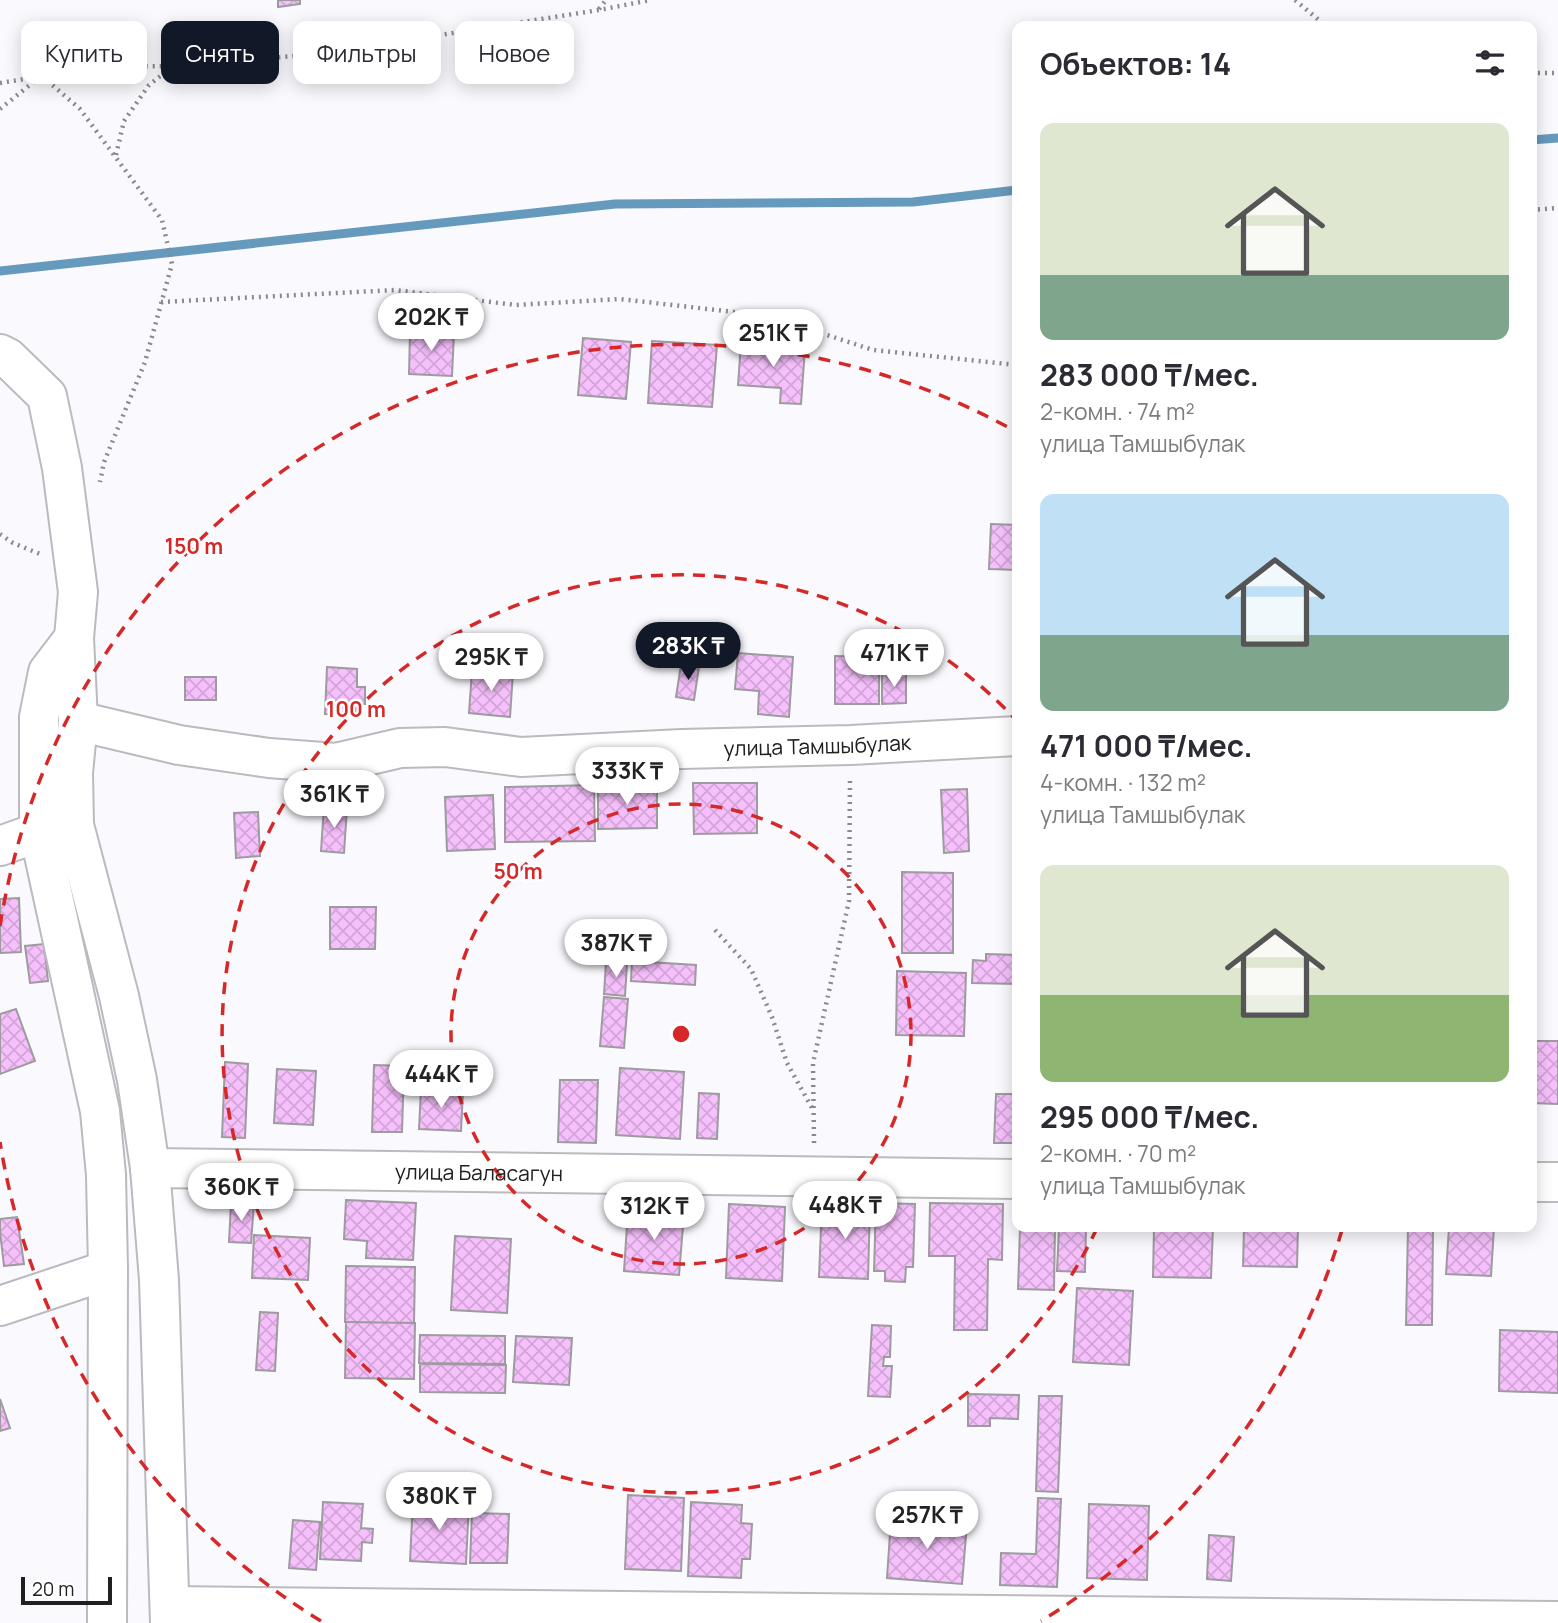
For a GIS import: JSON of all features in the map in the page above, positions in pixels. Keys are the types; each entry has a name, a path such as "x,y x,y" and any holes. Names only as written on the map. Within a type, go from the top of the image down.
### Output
{"street":[{"path":"0,354 8,358 47,396 62,468 78,592 74,638 78,721 73,773 56,829 119,996 137,1080 150,1168 159,1280 170,1614 1558,1621"},
{"path":"74,638 48,672 39,717 100,1111 106,1175 107,1623"},
{"name":"улица Тамшыбулак","path":"78,721 179,745 269,758 336,763 400,748 444,747 521,757 1012,736"},
{"path":"0,846 56,829"},
{"name":"улица Баласагун","path":"150,1168 1012,1179"},
{"path":"1537,1182 1558,1182"},
{"path":"0,1306 108,1270"}],"path":[{"path":"599,10 606,0"},
{"path":"279,57 319,54 652,0"},
{"path":"1295,0 1320,21"},
{"path":"1537,72 1558,73"},
{"path":"116,156 124,121 149,85 161,76"},
{"path":"0,83 21,80"},
{"path":"0,109 32,84"},
{"path":"51,84 80,109 162,220 172,264 145,362 104,462 99,488"},
{"path":"1537,210 1558,208"},
{"path":"162,302 395,290 516,305 620,299 769,316 873,350 1012,364"},
{"path":"815,1177 813,1063 849,901 851,745"},
{"path":"715,930 751,969 772,1017 786,1063 814,1111"}],"building":[{"path":"278,0 300,0 300,4 278,7"},
{"path":"410,331 454,333 452,376 409,374"},
{"path":"583,338 631,342 626,399 578,395"},
{"path":"652,341 717,345 712,407 648,403"},
{"path":"741,343 805,348 801,404 780,403 781,388 738,385"},
{"path":"991,524 1012,525 1012,570 989,569"},
{"path":"738,653 793,657 789,717 758,714 759,691 735,689"},
{"path":"835,656 879,657 879,704 835,704"},
{"path":"681,665 699,667 694,700 676,697"},
{"path":"327,667 357,669 357,687 365,687 365,704 359,704 359,715 325,714"},
{"path":"472,670 513,673 510,717 469,713"},
{"path":"882,674 906,674 906,703 882,704"},
{"path":"185,677 216,677 216,700 185,700"},
{"path":"693,783 757,783 757,833 694,834"},
{"path":"594,785 595,841 505,842 505,787"},
{"path":"598,785 657,785 657,828 598,829"},
{"path":"967,789 969,851 944,853 941,790"},
{"path":"493,795 495,849 447,851 445,797"},
{"path":"324,806 347,808 344,853 321,851"},
{"path":"258,812 260,856 236,858 234,813"},
{"path":"902,872 953,873 953,953 902,953"},
{"path":"19,898 21,952 0,953 0,899"},
{"path":"330,907 376,907 375,949 330,949"},
{"path":"44,944 48,981 30,983 25,946"},
{"path":"986,954 1012,955 1012,984 972,983 973,960 986,961"},
{"path":"632,961 696,965 695,985 631,981"},
{"path":"606,962 627,964 625,996 604,994"},
{"path":"897,971 966,973 964,1036 896,1035"},
{"path":"604,997 628,999 624,1048 600,1046"},
{"path":"16,1009 35,1061 0,1074 0,1014"},
{"path":"1537,1041 1558,1041 1558,1104 1537,1103"},
{"path":"225,1062 248,1064 245,1138 222,1137"},
{"path":"374,1065 404,1066 402,1132 372,1132"},
{"path":"620,1068 684,1072 680,1139 616,1135"},
{"path":"277,1069 316,1071 313,1125 274,1123"},
{"path":"560,1080 598,1080 596,1143 558,1142"},
{"path":"421,1089 463,1092 461,1131 419,1129"},
{"path":"699,1093 719,1094 717,1139 697,1138"},
{"path":"996,1094 1012,1094 1012,1143 994,1143"},
{"path":"346,1200 416,1203 413,1260 366,1258 367,1241 344,1239"},
{"path":"231,1203 254,1204 251,1243 229,1242"},
{"path":"822,1203 870,1205 868,1279 819,1277"},
{"path":"876,1203 915,1204 913,1267 906,1267 905,1282 885,1281 885,1271 874,1271"},
{"path":"930,1203 1003,1204 1002,1260 988,1259 987,1330 954,1330 955,1256 929,1256"},
{"path":"729,1204 785,1207 782,1281 726,1278"},
{"path":"628,1210 684,1214 679,1275 624,1271"},
{"path":"17,1217 24,1264 4,1266 0,1219"},
{"path":"1020,1232 1055,1232 1054,1290 1018,1289"},
{"path":"1059,1232 1086,1232 1085,1272 1057,1271"},
{"path":"1154,1232 1213,1232 1211,1278 1153,1277"},
{"path":"1244,1232 1298,1232 1297,1267 1243,1266"},
{"path":"1408,1232 1433,1232 1432,1325 1406,1325"},
{"path":"1449,1232 1494,1232 1491,1276 1446,1274"},
{"path":"254,1235 310,1238 308,1280 252,1278"},
{"path":"455,1236 511,1239 507,1313 451,1310"},
{"path":"346,1266 415,1267 414,1323 345,1322"},
{"path":"1077,1288 1133,1291 1129,1365 1073,1362"},
{"path":"260,1312 278,1313 275,1371 256,1370"},
{"path":"346,1322 415,1323 414,1379 345,1378"},
{"path":"872,1325 891,1326 890,1357 884,1357 883,1366 892,1366 890,1397 868,1396"},
{"path":"1500,1330 1558,1332 1558,1393 1499,1391"},
{"path":"420,1335 505,1336 505,1364 419,1363"},
{"path":"516,1336 572,1338 569,1385 513,1382"},
{"path":"420,1364 506,1365 505,1393 420,1392"},
{"path":"968,1394 1019,1395 1018,1419 990,1418 990,1426 968,1426"},
{"path":"1039,1396 1062,1396 1058,1492 1036,1491"},
{"path":"0,1399 10,1428 0,1431"},
{"path":"628,1495 684,1498 681,1571 625,1569"},
{"path":"1038,1498 1061,1499 1057,1587 1000,1585 1001,1553 1036,1554"},
{"path":"413,1499 469,1502 466,1564 410,1561"},
{"path":"323,1502 363,1504 361,1528 373,1529 372,1543 362,1542 361,1561 320,1559"},
{"path":"691,1502 742,1505 741,1523 752,1524 750,1559 742,1559 741,1578 688,1576"},
{"path":"1089,1504 1149,1506 1147,1580 1087,1578"},
{"path":"472,1513 509,1514 507,1563 470,1563"},
{"path":"891,1519 967,1524 962,1584 887,1578"},
{"path":"293,1520 320,1522 316,1570 289,1568"},
{"path":"1209,1535 1234,1537 1231,1581 1207,1579"}],"waterway":[{"path":"1537,140 1558,138"},
{"path":"0,271 615,204 913,202 1012,191"}]}
